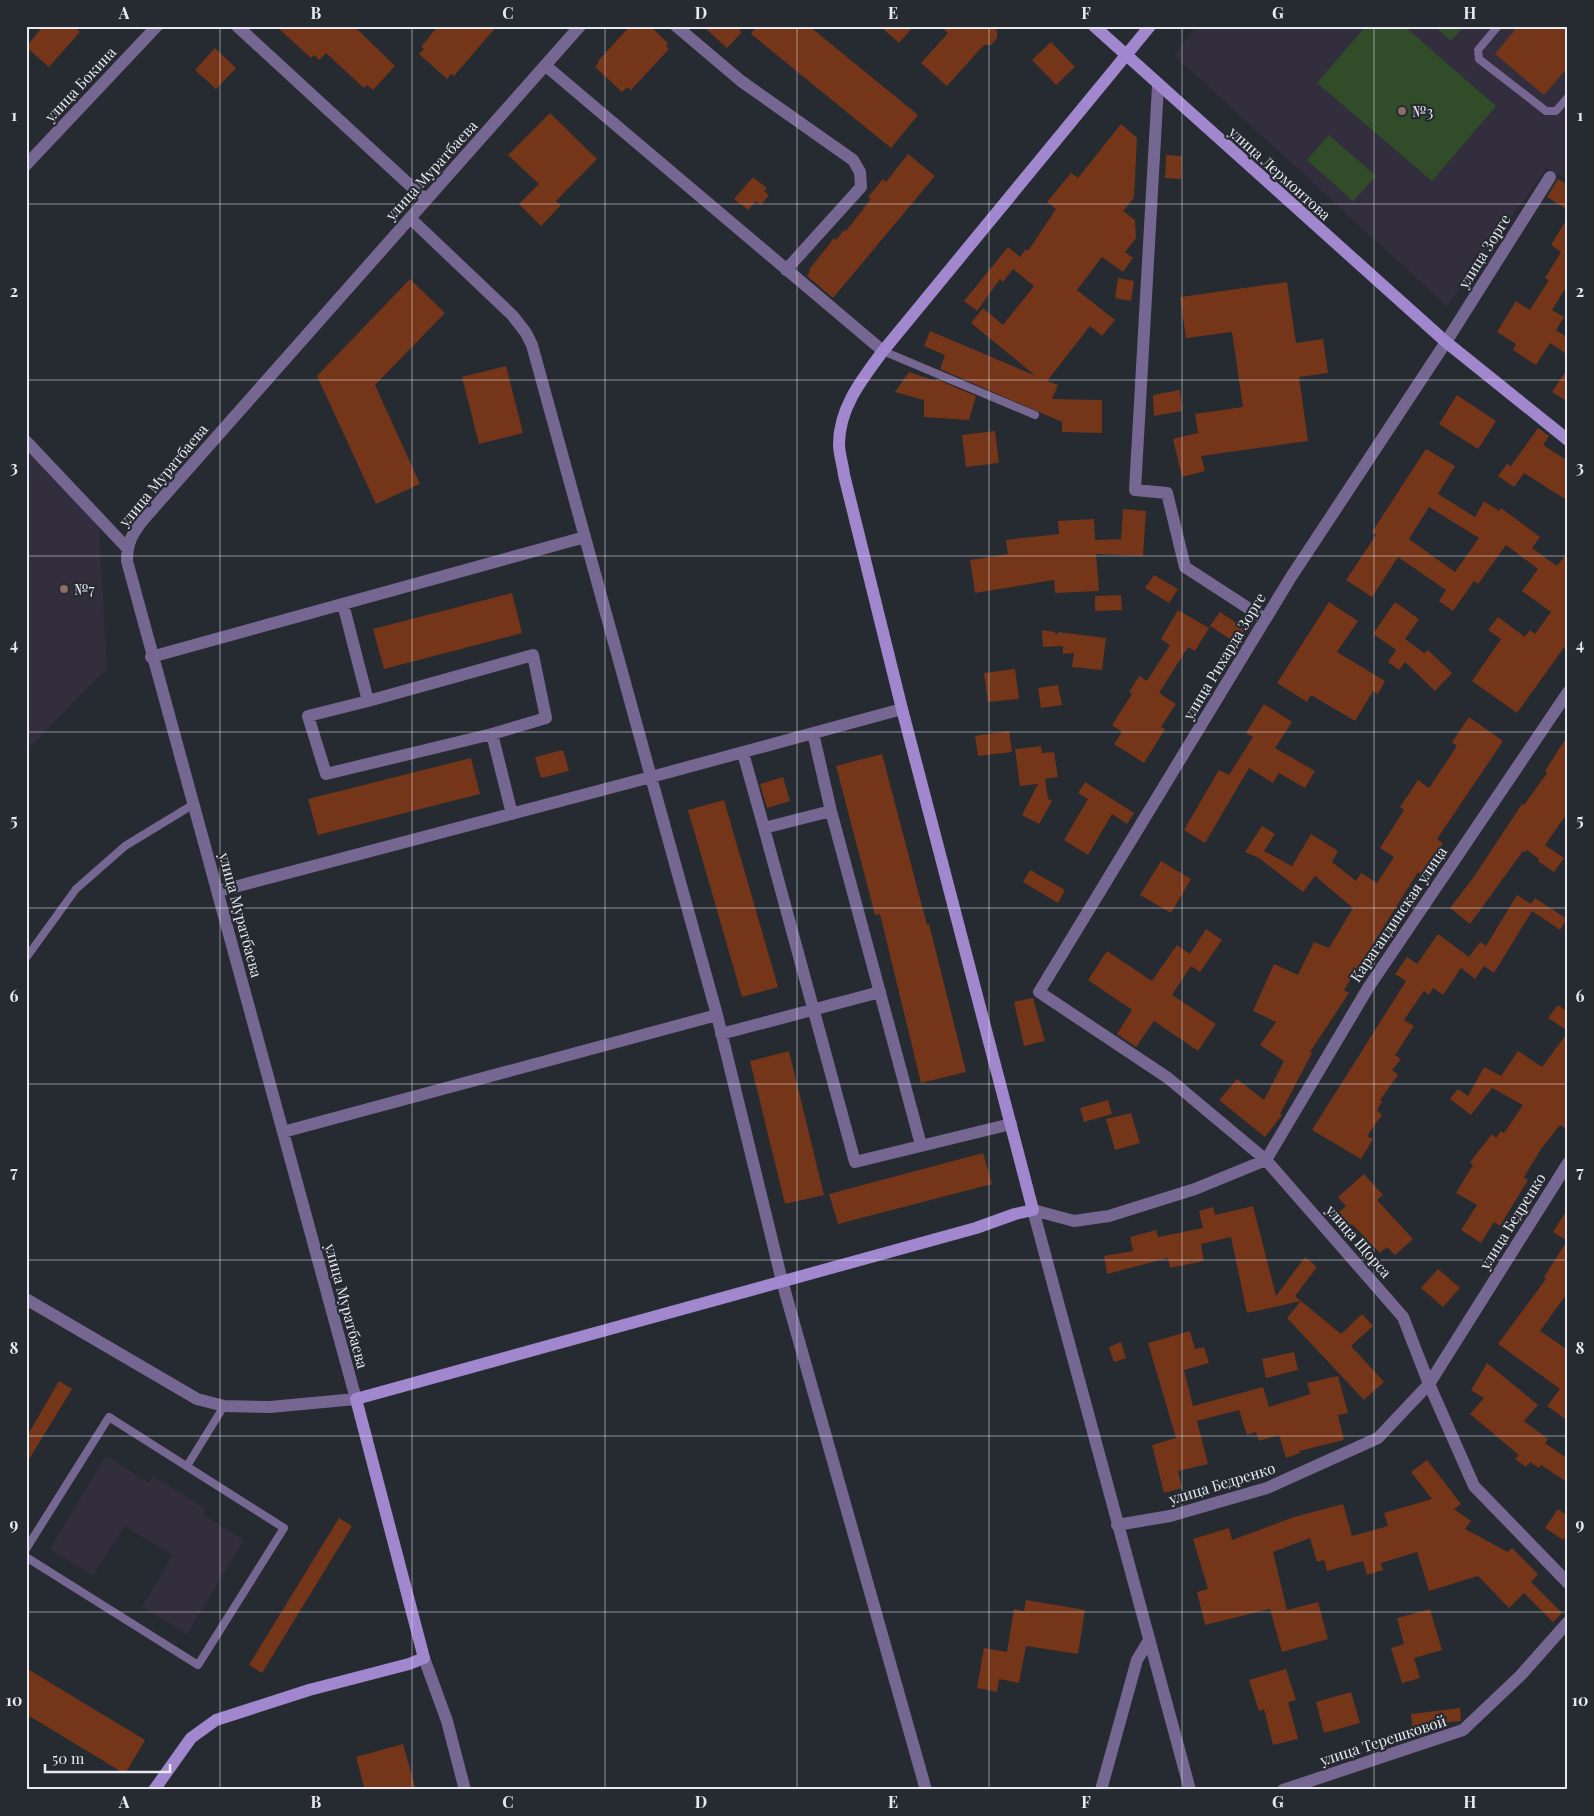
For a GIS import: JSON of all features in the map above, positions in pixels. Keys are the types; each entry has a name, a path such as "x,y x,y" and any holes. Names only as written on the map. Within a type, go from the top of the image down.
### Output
{"street":[{"name":"улица Бокина","path":"26,165 157,26"},
{"path":"237,26 426,200"},
{"name":"улица Муратбаева","path":"424,1658 219,891 151,657 127,562 127,548 129,538 143,520 580,26"},
{"path":"676,26 741,81 853,160 860,172 861,187 786,270"},
{"name":"улица Лермонтова","path":"1094,26 1158,86 1446,342 1568,440"},
{"path":"1150,26 883,351 850,400 842,422 839,445 844,475 902,709 1117,1525 1190,1790"},
{"path":"546,66 883,351"},
{"path":"1158,86 1135,490 1167,493 1185,567 1265,619"},
{"name":"улица Зорге","path":"1446,342 1550,177"},
{"path":"410,218 513,316 526,333 533,349 716,1015 782,1281 926,1790"},
{"name":"улица Рихарда Зорге","path":"1039,992 1265,619 1446,342"},
{"path":"26,441 127,548"},
{"path":"151,657 584,537"},
{"path":"343,604 368,701"},
{"path":"533,655 546,718 492,734 326,774 308,716 368,701 533,655"},
{"name":"Карагандинская улица","path":"1266,1160 1368,988 1568,692"},
{"path":"219,891 743,753 902,709"},
{"path":"813,733 831,811 921,1145"},
{"path":"492,734 512,814"},
{"path":"743,753 854,1162 1011,1124"},
{"path":"764,828 831,811"},
{"path":"721,1034 880,992"},
{"name":"улица Щорса","path":"1039,992 1168,1078 1266,1160 1403,1316 1429,1384 1474,1486 1568,1583"},
{"path":"282,1132 716,1015"},
{"path":"26,1299 197,1399 224,1406 270,1407 356,1399 976,1228 1014,1214 1034,1210 1074,1221 1109,1216 1195,1189 1266,1160"},
{"name":"улица Бедренко","path":"1117,1525 1170,1516 1267,1488 1378,1438 1429,1384 1568,1163"},
{"name":"улица Терешковой","path":"1283,1790 1463,1730 1522,1675 1568,1622"},
{"path":"1101,1790 1138,1660 1149,1640"},
{"path":"154,1790 191,1738 216,1720 308,1690 410,1664 424,1658 447,1721 465,1790"}],"lane":[{"path":"1498,26 1478,50 1479,59 1546,112 1556,111 1568,97"},
{"path":"883,351 1035,415"},
{"path":"26,958 76,889 125,846 194,804"},
{"path":"187,1466 224,1406"},
{"path":"26,1549 109,1417 284,1528 198,1665 26,1557"}],"shaded area":[{"name":"№3","path":"1197,26 1568,26 1568,180 1547,168 1447,306 1174,55"},
{"name":"№7","path":"26,436 98,509 107,668 26,751"},
{"path":"106,1456 149,1483 153,1476 206,1509 203,1515 244,1540 187,1634 142,1607 173,1555 124,1526 93,1576 50,1549"}],"green space":[{"path":"1366,26 1404,26 1496,106 1432,181 1317,83"},
{"path":"1434,26 1464,26 1451,41"},
{"path":"1329,135 1376,176 1353,201 1307,160"}],"building":[{"path":"43,26 73,26 80,32 49,67 26,47"},
{"path":"276,26 354,26 395,66 373,90 367,85 364,88 326,53 319,60 314,55 311,58"},
{"path":"438,26 497,26 454,76 451,74 447,79 419,54 424,49 421,47"},
{"path":"630,26 650,26 668,43 666,46 669,49 631,90 627,87 622,92 595,67 598,61"},
{"path":"703,26 735,26 742,32 727,48"},
{"path":"757,26 809,26 918,115 891,148 751,34"},
{"path":"880,26 914,26 899,43"},
{"path":"940,26 992,26 997,31 997,38 991,45 984,45 947,86 921,63 948,33"},
{"path":"1518,26 1568,26 1568,67 1544,95 1495,54"},
{"path":"1051,42 1075,67 1056,85 1032,60"},
{"path":"215,48 236,68 216,89 195,70"},
{"path":"550,113 597,159 556,201 561,205 541,226 519,204 539,184 508,155"},
{"path":"1121,124 1137,138 1134,198 1123,211 1135,220 1136,238 1125,252 1133,258 1123,272 1102,257 1077,290 1115,320 1102,336 1090,326 1047,381 1058,385 1052,399 1102,400 1102,433 1062,432 1062,422 940,369 945,355 924,346 930,331 1036,376 971,323 983,308 1003,325 1034,286 1013,269 1003,282 1000,279 977,311 964,301 1008,247 1020,257 1026,249 1028,251 1056,209 1047,202 1071,173 1078,178"},
{"path":"908,154 935,176 833,298 807,276 809,270 834,238 836,240 844,230 846,231 871,199 868,197 883,179 886,182"},
{"path":"1166,155 1182,156 1181,179 1165,178"},
{"path":"753,177 767,188 764,191 769,195 761,205 756,201 748,210 734,199"},
{"path":"1558,179 1568,185 1568,210 1547,197"},
{"path":"1568,217 1568,284 1552,310 1564,317 1556,330 1568,338 1568,355 1550,343 1536,365 1513,350 1516,344 1497,332 1516,301 1530,310 1549,280 1545,278 1561,252 1551,245"},
{"path":"1118,278 1134,281 1131,301 1115,298"},
{"path":"410,279 445,313 375,385 420,484 376,504 317,376"},
{"path":"1287,282 1296,343 1323,339 1328,373 1299,377 1308,441 1201,456 1205,471 1182,477 1173,439 1198,433 1195,414 1243,407 1232,332 1186,338 1180,297"},
{"path":"506,366 523,433 479,444 462,377"},
{"path":"1568,368 1568,402 1552,392"},
{"path":"909,372 935,381 936,379 976,396 969,420 924,417 924,400 895,392"},
{"path":"1180,390 1182,411 1154,416 1153,395"},
{"path":"1457,395 1496,421 1478,449 1439,424"},
{"path":"1538,428 1549,436 1543,445 1568,461 1568,501 1524,473 1514,487 1498,476 1507,464 1511,466"},
{"path":"995,431 999,463 966,467 962,435"},
{"path":"1426,449 1455,466 1438,494 1475,517 1484,501 1499,511 1501,508 1540,537 1532,548 1557,566 1568,552 1568,642 1517,713 1472,681 1501,639 1488,630 1498,617 1525,637 1530,630 1535,634 1551,612 1522,591 1538,569 1506,545 1478,584 1474,581 1453,611 1439,601 1446,590 1398,557 1372,597 1346,580 1376,535 1372,532","holes":["1429,507 1479,538 1455,572 1409,539"]},
{"path":"1123,509 1146,511 1143,556 1096,554 1099,591 1055,593 1054,580 975,593 970,560 1008,554 1006,540 1059,534 1058,521 1094,519 1095,540 1121,539"},
{"path":"1154,575 1178,589 1169,603 1145,588"},
{"path":"512,593 522,633 384,669 373,629"},
{"path":"1121,595 1122,610 1095,611 1095,596"},
{"path":"1329,602 1358,621 1337,652 1385,681 1378,694 1373,691 1355,721 1311,695 1307,702 1277,683"},
{"path":"1395,602 1419,619 1405,639 1424,653 1428,650 1452,673 1435,691 1405,662 1399,670 1388,662 1396,650 1373,634"},
{"path":"1178,610 1209,628 1195,651 1188,647 1159,693 1176,704 1161,727 1165,729 1144,763 1114,744 1122,732 1112,725 1132,694 1129,692 1139,676 1147,681 1170,645 1161,639"},
{"path":"1220,612 1247,630 1238,644 1210,626"},
{"path":"1042,630 1054,632 1058,635 1058,632 1106,638 1102,670 1072,667 1074,653 1063,654 1063,646 1043,647"},
{"path":"1015,669 1019,699 988,702 984,673"},
{"path":"1058,685 1062,705 1041,708 1038,688"},
{"path":"1264,704 1292,722 1275,748 1315,771 1305,788 1279,773 1273,783 1249,768 1205,843 1184,830 1219,770 1229,775 1253,737 1246,733"},
{"path":"1469,717 1503,741 1437,839 1443,843 1422,875 1418,872 1344,990 1349,993 1310,1052 1312,1053 1280,1114 1282,1115 1265,1137 1219,1100 1237,1079 1264,1100 1284,1061 1260,1045 1276,1022 1253,1011 1274,964 1298,975 1314,942 1329,948 1353,908 1315,876 1303,892 1259,858 1245,852 1262,826 1275,834 1264,851 1292,866 1311,834 1338,851 1332,862 1356,881 1361,873 1377,883 1394,857 1380,848 1404,810 1400,807 1418,780 1429,788 1457,746 1452,742"},
{"path":"1009,731 1012,752 978,756 975,736"},
{"path":"1568,735 1568,812 1545,845 1564,858 1554,872 1538,861 1539,859 1527,850 1523,851 1470,924 1450,908 1473,878 1522,804 1524,805 1547,773 1545,771"},
{"path":"1041,746 1042,753 1054,752 1058,777 1045,779 1048,799 1052,801 1039,824 1022,815 1038,784 1020,786 1015,749"},
{"path":"563,750 569,771 541,778 535,757"},
{"path":"882,754 927,925 929,924 966,1072 921,1083 880,914 875,915 836,766"},
{"path":"471,758 480,794 318,835 308,799"},
{"path":"783,777 790,801 767,808 760,784"},
{"path":"1085,782 1134,813 1127,824 1112,814 1088,855 1064,840 1088,799 1078,793"},
{"path":"724,800 778,987 742,997 688,810"},
{"path":"1161,861 1191,879 1171,913 1140,895"},
{"path":"1030,870 1065,890 1058,903 1023,882"},
{"path":"1517,895 1531,904 1535,898 1567,919 1560,930 1532,911 1494,973 1484,966 1475,979 1461,968 1443,995 1433,988 1429,995 1424,991 1404,1020 1414,1026 1395,1055 1401,1059 1392,1070 1398,1075 1380,1100 1382,1102 1377,1110 1382,1115 1367,1136 1373,1139 1361,1159 1312,1130 1406,981 1395,974 1407,957 1417,964 1438,934 1469,957 1480,942 1486,946"},
{"path":"1206,929 1222,940 1200,972 1191,966 1172,995 1216,1024 1198,1051 1154,1021 1136,1047 1117,1034 1132,1010 1088,980 1107,951 1152,981 1177,945 1190,954"},
{"path":"1033,998 1045,1041 1024,1046 1014,1002"},
{"path":"1558,1005 1568,1012 1568,1031 1548,1018"},
{"path":"1568,1032 1568,1130 1560,1125 1541,1149 1524,1177 1528,1180 1500,1226 1494,1222 1481,1243 1461,1230 1477,1205 1456,1193 1473,1165 1470,1162 1492,1134 1496,1138 1501,1131 1504,1133 1523,1105 1492,1088 1471,1115 1450,1099 1458,1089 1468,1096 1484,1067 1501,1076 1518,1051 1542,1067"},
{"path":"789,1051 824,1195 785,1204 750,1061"},
{"path":"1108,1100 1112,1114 1084,1122 1080,1108"},
{"path":"1131,1113 1140,1143 1115,1150 1106,1119"},
{"path":"983,1153 992,1184 838,1224 829,1194"},
{"path":"1364,1174 1383,1195 1377,1200 1413,1239 1395,1255 1387,1247 1380,1253 1352,1224 1343,1232 1332,1219 1346,1206 1338,1197"},
{"path":"1253,1206 1276,1296 1305,1257 1317,1267 1295,1296 1341,1334 1362,1314 1373,1326 1351,1346 1384,1382 1364,1400 1287,1318 1301,1301 1247,1313 1231,1237 1201,1244 1204,1261 1170,1268 1168,1258 1107,1274 1104,1256 1133,1251 1130,1237 1156,1230 1158,1237 1203,1228 1199,1211 1213,1207 1215,1215"},
{"path":"1568,1208 1568,1292 1540,1331 1568,1350 1568,1421 1547,1406 1560,1389 1498,1344 1546,1279 1544,1277 1567,1241 1553,1232"},
{"path":"1438,1269 1460,1288 1443,1307 1421,1288"},
{"path":"1190,1331 1195,1349 1204,1347 1209,1363 1184,1370 1193,1406 1263,1387 1269,1407 1310,1394 1307,1383 1338,1376 1348,1413 1338,1415 1344,1440 1299,1451 1300,1453 1286,1458 1279,1435 1259,1441 1256,1432 1247,1435 1239,1410 1197,1421 1208,1464 1178,1471 1182,1488 1164,1493 1152,1445 1176,1438 1148,1343"},
{"path":"1121,1342 1126,1358 1114,1362 1109,1347"},
{"path":"1294,1352 1298,1370 1266,1378 1262,1359"},
{"path":"1487,1363 1538,1405 1524,1421 1548,1439 1545,1443 1568,1459 1568,1483 1541,1465 1539,1468 1530,1462 1526,1467 1515,1459 1519,1455 1470,1414 1484,1398 1471,1390"},
{"path":"59,1381 72,1389 26,1464 26,1438"},
{"path":"1427,1460 1461,1504 1454,1509 1471,1521 1465,1529 1508,1552 1512,1548 1538,1574 1531,1582 1562,1613 1553,1622 1524,1593 1509,1608 1478,1576 1429,1591 1417,1552 1381,1563 1383,1570 1367,1575 1363,1561 1327,1571 1324,1560 1317,1562 1310,1538 1273,1552 1287,1610 1318,1602 1328,1639 1282,1652 1270,1609 1205,1625 1197,1592 1208,1589 1193,1539 1229,1528 1232,1540 1294,1517 1343,1504 1352,1536 1388,1526 1384,1513 1432,1499 1411,1472"},
{"path":"1558,1509 1568,1516 1568,1533 1563,1540 1545,1528"},
{"path":"339,1518 352,1526 262,1673 249,1665"},
{"path":"1026,1600 1085,1610 1078,1654 1026,1646 1019,1683 999,1679 997,1692 977,1688 984,1648 1007,1652 1014,1609 1024,1611"},
{"path":"1430,1609 1442,1650 1414,1658 1420,1678 1402,1683 1391,1648 1404,1644 1397,1618"},
{"path":"26,1668 145,1740 125,1774 26,1714"},
{"path":"1286,1669 1296,1700 1288,1702 1298,1739 1273,1745 1264,1709 1259,1711 1249,1680"},
{"path":"1351,1692 1360,1723 1324,1733 1316,1702"},
{"path":"1460,1708 1461,1721 1412,1726 1411,1714"},
{"path":"403,1744 416,1790 365,1790 356,1757"}],"place":[{"name":"№3","path":"1402,111"},
{"name":"№7","path":"64,589"}]}
